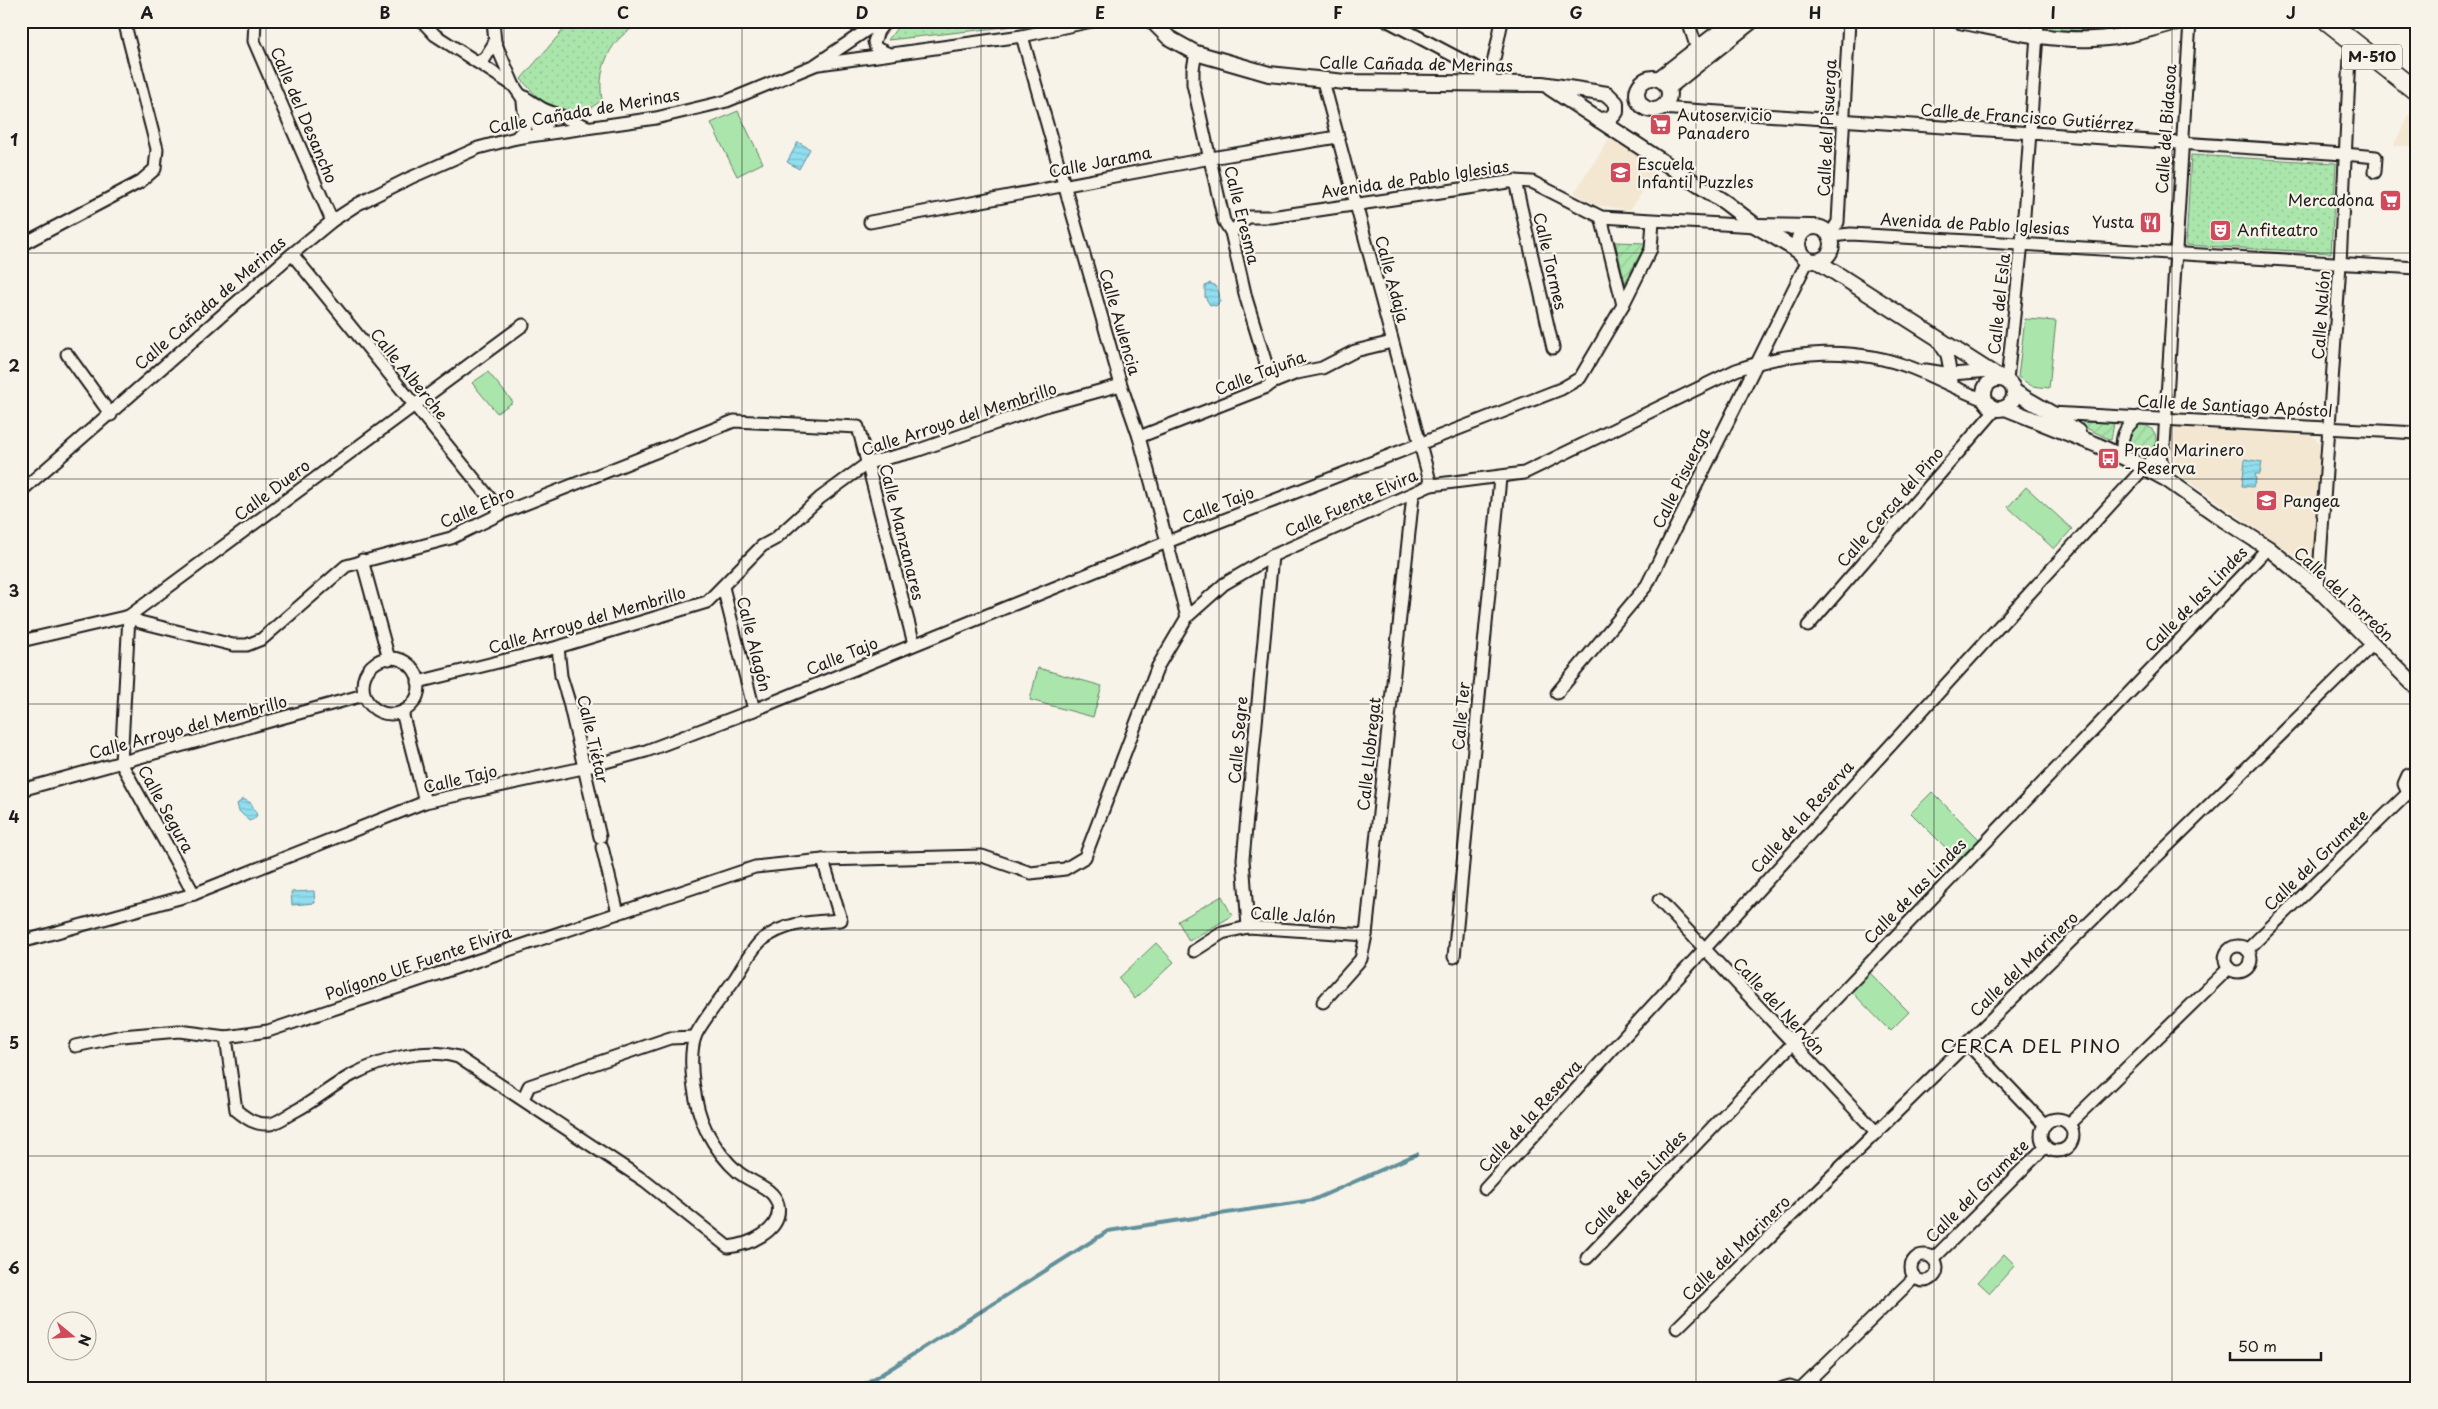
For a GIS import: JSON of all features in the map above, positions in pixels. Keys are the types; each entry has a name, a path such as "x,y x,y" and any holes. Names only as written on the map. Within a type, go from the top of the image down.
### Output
{"main road":[{"name":"M-510","path":"2327,21 2417,92"}],"street":[{"path":"21,245 140,182 154,169 157,149 124,21"},
{"name":"Calle del Desancho","path":"255,21 254,41 332,221"},
{"path":"422,21 435,34 543,109 589,127"},
{"path":"493,21 495,42 525,112 526,127 516,138"},
{"path":"815,65 880,21"},
{"path":"886,21 878,31 874,42 876,48 886,53"},
{"path":"815,65 886,53 1022,36 1092,21"},
{"name":"Calle Cañada de Merinas","path":"1152,21 1169,38 1196,53 1269,74 1323,81 1542,84 1599,94"},
{"path":"1388,21 1477,68 1489,83"},
{"path":"1489,83 1502,21"},
{"path":"1688,21 1697,48"},
{"path":"1663,83 1697,48 1733,21"},
{"path":"1596,118 1606,120 1614,109 1645,80 1663,83 1752,21"},
{"name":"Calle del Pisuerga","path":"1831,239 1838,222 1849,21"},
{"path":"1959,21 2037,28 2092,39 2132,34 2180,21"},
{"name":"Calle del Bidasoa","path":"2164,418 2190,21"},
{"name":"Calle del Esla","path":"2003,380 2022,243 2037,28"},
{"name":"Calle Aulencia","path":"1022,36 1121,385 1139,437 1186,617"},
{"path":"477,62 485,58 495,42"},
{"name":"Calle Nalón","path":"2318,589 2340,264 2350,56 2356,44"},
{"name":"Calle Eresma","path":"1196,53 1193,84 1224,221 1231,232 1246,298 1272,383"},
{"name":"Calle Cañada de Merinas","path":"21,491 292,254 332,221 358,204 410,178 478,148 543,133 656,118 726,101 815,65"},
{"name":"Calle Adaja","path":"1323,81 1354,204 1431,485"},
{"path":"1614,109 1645,108 1655,110 1660,108 1667,102 1663,83"},
{"path":"1542,84 1624,135 1726,203 1756,226 1934,335 2051,412 2097,445"},
{"path":"1638,86 1638,101 1645,108"},
{"path":"517,90 543,133"},
{"path":"1596,118 1590,104 1599,94 1607,94 1624,135"},
{"name":"Calle de Francisco Gutiérrez","path":"1660,108 1844,122 2344,154 2376,157 2375,172"},
{"path":"543,109 547,123 543,133"},
{"name":"Calle Jarama","path":"870,222 1211,158 1337,137"},
{"name":"Avenida de Pablo Iglesias","path":"1231,232 1248,217 1271,217 1515,181 1532,182 1601,218 1811,227"},
{"name":"Calle Tormes","path":"1515,181 1553,348"},
{"path":"1601,218 1623,305"},
{"name":"Calle Tajo","path":"21,942 194,894 425,802 583,768 646,751 754,710 1167,542 1562,389 1580,378 1623,305 1651,249 1653,220"},
{"path":"1808,258 1798,244 1800,237 1804,230 1818,227 1831,239 1839,265 1849,282"},
{"name":"Avenida de Pablo Iglesias","path":"1831,239 1851,234 2417,268"},
{"path":"1808,258 1830,254 1831,239"},
{"name":"Calle Alberche","path":"292,254 413,406 502,513"},
{"name":"Calle Pisuerga","path":"1557,692 1646,585 1808,258"},
{"name":"Calle Duero","path":"21,641 129,616 523,325"},
{"path":"1934,335 1948,355 1954,388"},
{"name":"Calle Tajuña","path":"1139,437 1267,388 1272,383 1322,368 1354,351 1392,342"},
{"name":"Calle Fuente Elvira","path":"1085,857 1158,666 1186,617 1224,584 1272,556 1431,485 1500,478 1524,473 1736,370 1756,363 1806,354 1854,353 1871,356 1912,368 1995,406"},
{"path":"67,354 111,414"},
{"path":"1912,368 2003,380"},
{"path":"1995,406 2014,398 2003,380"},
{"path":"2003,380 1988,383 1984,394 1995,406 2097,445 2144,467 2164,446 2164,418"},
{"name":"Calle Arroyo del Membrillo","path":"418,682 558,647 707,602 762,546 775,539 820,498 868,463 916,451 1048,405 1121,385"},
{"name":"Calle Cerca del Pino","path":"1808,626 1995,406"},
{"name":"Calle de Santiago Apóstol","path":"2051,412 2417,433"},
{"path":"2122,456 2122,437 2125,428 2139,417"},
{"name":"Calle Ebro","path":"129,616 140,622 233,645 248,645 262,639 346,566 362,560 451,538 502,513 734,421 858,427"},
{"name":"Calle Manzanares","path":"858,427 914,644"},
{"path":"2159,452 2166,479"},
{"name":"Calle del Torreón","path":"2144,467 2166,479 2268,548 2318,589 2417,688"},
{"name":"Calle de la Reserva","path":"1485,1189 2144,467"},
{"name":"Calle Ter","path":"1454,956 1500,478"},
{"name":"Calle Llobregat","path":"1323,1002 1361,958 1366,935 1413,494"},
{"name":"Calle de las Lindes","path":"1587,1258 1791,1043 2268,548"},
{"name":"Calle Segre","path":"1248,927 1243,859 1272,556"},
{"path":"362,560 389,658"},
{"name":"Calle Alagón","path":"723,587 754,710"},
{"name":"Calle Segura","path":"129,616 122,762 194,894"},
{"name":"Calle del Marinero","path":"1677,1328 2374,644"},
{"name":"Calle Tiétar","path":"558,647 561,676 571,710 618,913"},
{"path":"389,658 399,660 408,665 415,673 418,682 415,700 412,705 402,712 390,714 379,712 370,705 364,695 363,682 368,671 377,662 389,658"},
{"name":"Calle Arroyo del Membrillo","path":"21,790 364,695"},
{"path":"402,712 425,802"},
{"path":"2412,795 2404,784 2405,779 2412,773 2417,772"},
{"name":"Calle del Grumete","path":"2247,950 2412,795"},
{"name":"Polígono UE Fuente Elvira","path":"75,1046 122,1036 179,1031 226,1037 268,1031 755,867 823,860 982,856 1031,873 1065,870 1085,857"},
{"path":"226,1037 236,1110 250,1122 271,1124 308,1104 351,1075 385,1061 424,1053 443,1052 458,1057 645,1181 728,1247 744,1245 767,1232 775,1221 778,1206 772,1193 739,1173 722,1155 706,1129 696,1103 692,1076 695,1037 761,941 794,923 842,920 823,860"},
{"name":"Calle del Nervón","path":"1659,900 1703,950 1877,1133"},
{"name":"Calle Jalón","path":"1194,951 1222,933 1248,927 1366,935"},
{"path":"2238,946 2247,950 2250,959 2247,968 2238,972 2229,968 2225,959 2229,950 2238,946"},
{"path":"2069,1124 2229,968"},
{"path":"523,1099 529,1086 670,1038 695,1037"},
{"path":"1967,1044 2044,1125"},
{"path":"2059,1119 2069,1124 2073,1134 2067,1149 2056,1152 2045,1147 2041,1137 2044,1125 2049,1121 2059,1119"},
{"name":"Calle del Grumete","path":"1933,1259 2045,1147"},
{"path":"1924,1255 1933,1259 1937,1268 1933,1277 1924,1280 1915,1277 1911,1268 1915,1259 1924,1255"},
{"path":"1801,1388 1915,1277"},
{"path":"1783,1388 1790,1386 1796,1388"}],"shaded area":[{"path":"2415,103 2417,146 2393,146 2413,108"},
{"name":"Escuela Infantil Puzzles","path":"1612,135 1659,169 1630,210 1596,205 1574,193"},
{"name":"Pangea","path":"2171,427 2312,435 2320,444 2312,568 2170,468 2176,459 2170,455"}],"green space":[{"path":"571,21 651,21 638,25 627,32 610,50 602,74 602,100 581,115 541,101 521,79"},
{"path":"902,21 1038,21 1015,26 888,40"},
{"path":"2048,21 2150,21 2114,29 2053,30 2048,26"},
{"path":"738,111 763,163 737,176 711,123"},
{"path":"2191,155 2336,163 2331,253 2186,245"},
{"path":"1615,242 1646,243 1625,283"},
{"path":"2025,319 2056,321 2049,388 2032,386 2018,377"},
{"path":"488,372 513,402 497,413 472,383"},
{"path":"2083,422 2114,423 2111,440 2082,426"},
{"path":"2142,425 2152,429 2156,439 2152,449 2142,453 2132,449 2128,439 2132,429"},
{"path":"2026,487 2072,529 2054,549 2008,507"},
{"path":"1038,668 1102,686 1093,717 1030,700"},
{"path":"1932,792 1979,839 1958,860 1911,813"},
{"path":"1222,896 1232,916 1189,941 1178,921"},
{"path":"1156,943 1174,962 1135,999 1119,978"},
{"path":"1870,973 1909,1012 1890,1031 1851,991"},
{"path":"2004,1254 2015,1265 1990,1293 1978,1282"}],"water":[{"path":"798,142 810,149 799,169 787,162"},
{"path":"1210,283 1217,288 1219,293 1220,302 1216,306 1210,305 1205,297 1205,286"},
{"path":"2245,459 2262,462 2260,474 2255,474 2256,480 2253,487 2242,486"},
{"path":"243,799 251,803 257,815 254,819 249,821 239,811 237,804"},
{"path":"314,891 315,903 292,905 291,892"}],"waterway":[{"path":"860,1388 1108,1231 1313,1200 1417,1154"}],"place":[{"name":"Autoservicio Panadero","path":"1661,124"},
{"name":"Escuela Infantil Puzzles","path":"1621,173"},
{"name":"Mercadona","path":"2390,200"},
{"name":"Yusta","path":"2150,222"},
{"name":"Anfiteatro","path":"2221,230"},
{"name":"Prado Marinero - Reserva","path":"2108,459"},
{"name":"Pangea","path":"2267,501"}],"district":[{"name":"CERCA DEL PINO","path":"2031,1046"}]}
